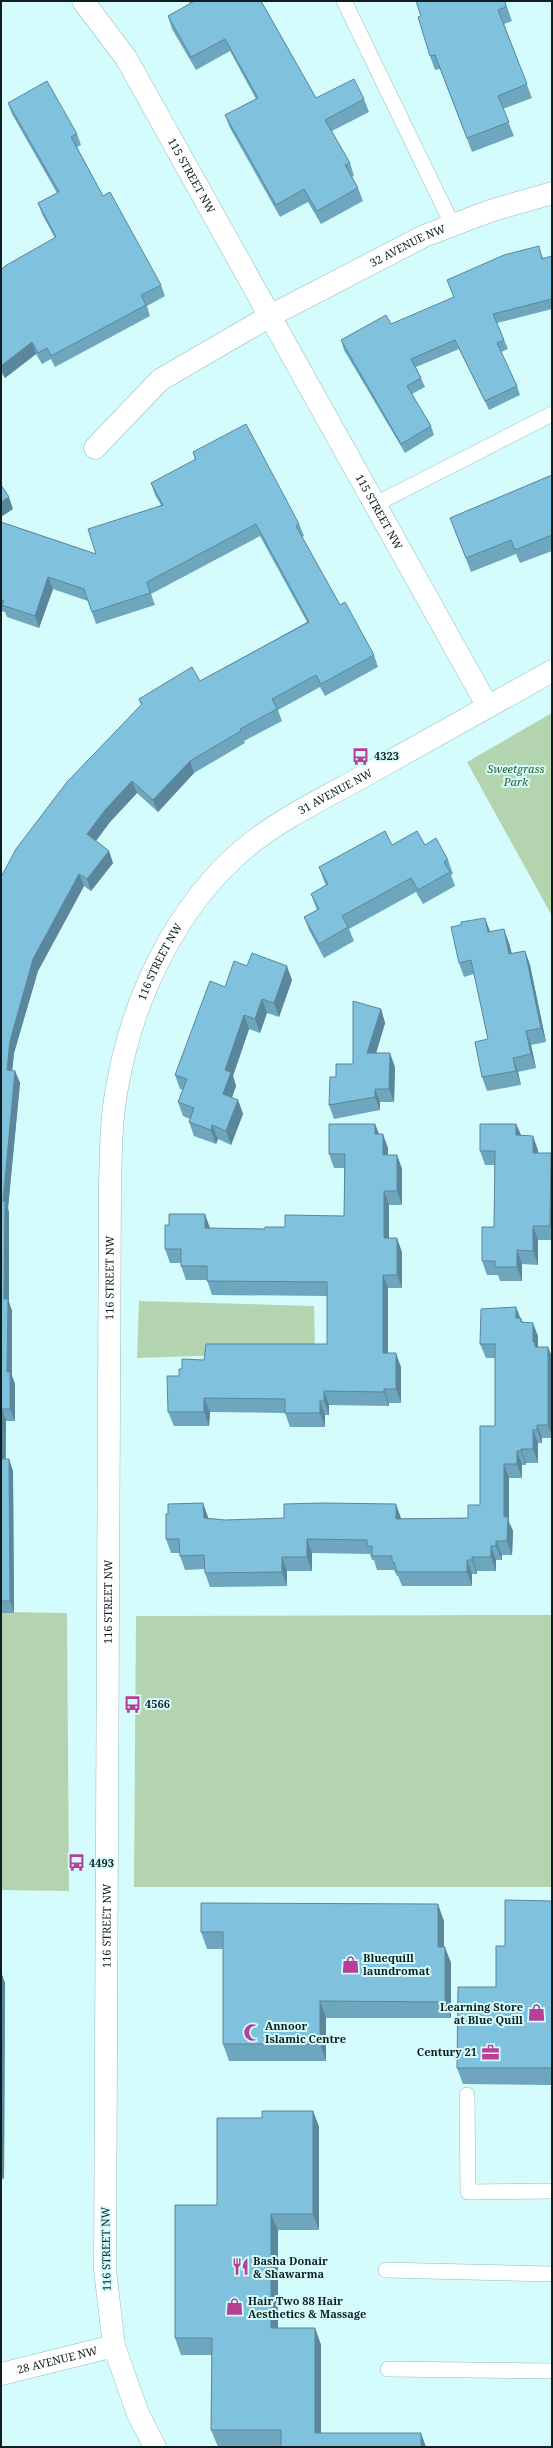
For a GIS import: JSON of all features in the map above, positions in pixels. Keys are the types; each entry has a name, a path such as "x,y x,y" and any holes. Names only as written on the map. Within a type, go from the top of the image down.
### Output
{"street":[{"name":"115 STREET NW","path":"83,1 111,36 126,58 488,707"},
{"name":"32 AVENUE NW","path":"270,316 398,248 452,224 552,193"},
{"path":"95,448 160,380 270,316"},
{"name":"31 AVENUE NW","path":"212,881 245,848 279,826 552,671"},
{"name":"116 STREET NW","path":"155,2447 138,2414 114,2346 107,2293 105,2240 112,1134 116,1090 135,1011 156,965 177,929 212,881"},
{"name":"28 AVENUE NW","path":"1,2374 114,2346"}],"lane":[{"path":"344,1 452,224"},
{"path":"376,504 552,414"},
{"path":"467,2095 468,2192 552,2191"},
{"path":"386,2270 552,2274"},
{"path":"388,2369 552,2371"}],"green space":[{"name":"Sweetgrass Park","path":"552,713 552,916 467,762"},
{"path":"139,1301 314,1306 315,1352 137,1358"},
{"path":"1,1612 67,1613 69,1891 1,1890"},
{"path":"552,1615 552,1887 134,1887 136,1616"}],"building":[{"path":"193,1 261,1 316,98 354,79 364,99 325,120 350,163 345,165 358,188 317,211 304,189 276,205 225,115 258,98 225,39 191,57 168,16"},
{"path":"416,1 505,1 506,7 498,10 527,84 498,96 509,122 467,138 435,55 430,56 418,17 421,16"},
{"path":"47,81 77,134 71,137 103,196 110,192 161,285 141,295 146,305 51,356 47,348 38,353 32,342 1,366 1,270 5,266 56,237 38,203 59,192 8,103"},
{"path":"539,246 542,259 552,256 552,299 493,314 504,340 497,343 517,386 485,401 455,340 411,359 421,378 407,386 431,426 401,444 341,340 386,315 391,324 454,297 447,280 504,255"},
{"path":"246,424 299,524 296,526 340,605 345,602 374,655 321,684 316,675 272,699 277,709 240,729 241,731 190,761 153,800 132,781 105,810 87,834 109,851 87,879 79,874 33,959 10,1041 7,1070 15,1071 3,1201 5,1201 4,1299 8,1299 7,1372 10,1372 10,1409 2,1409 1,1457 1,877 16,849 67,782 142,704 139,699 192,667 200,681 309,622 256,524 147,582 150,593 92,612 84,589 48,577 35,616 2,605 4,601 1,600 1,522 96,554 88,529 163,505 151,483 196,459 193,452"},
{"path":"552,475 552,535 515,550 511,540 466,558 450,518"},
{"path":"1,485 9,497 1,502"},
{"path":"385,831 392,845 417,831 425,845 436,838 448,860 444,862 450,872 418,890 411,878 342,916 348,927 319,944 304,917 319,909 311,894 328,884 319,867"},
{"path":"485,918 488,932 504,929 509,954 525,951 541,1028 526,1031 531,1054 513,1058 516,1071 482,1077 475,1042 488,1039 471,960 459,963 451,927 461,925 461,922"},
{"path":"252,953 287,966 274,1003 262,999 255,1019 244,1015 225,1070 231,1072 223,1094 238,1100 226,1131 212,1125 211,1130 189,1122 194,1108 178,1102 187,1079 175,1075 210,981 225,987 234,961 247,966"},
{"path":"353,1001 381,1009 367,1053 390,1053 389,1089 375,1089 375,1097 329,1105 330,1077 336,1077 336,1064 353,1064"},
{"path":"329,1124 375,1124 375,1134 383,1134 383,1155 397,1155 397,1191 384,1191 384,1238 397,1238 397,1275 383,1275 383,1353 396,1353 396,1389 384,1389 384,1392 324,1391 324,1401 320,1401 320,1413 285,1413 285,1399 204,1398 204,1412 168,1412 167,1376 179,1376 179,1369 182,1369 182,1359 204,1360 206,1344 327,1344 327,1282 207,1281 207,1266 181,1266 181,1249 165,1249 165,1225 169,1225 169,1214 205,1214 205,1228 265,1229 265,1227 285,1227 285,1215 344,1216 345,1154 329,1154"},
{"path":"480,1124 516,1124 516,1135 533,1136 533,1153 551,1153 550,1226 533,1226 533,1251 517,1250 517,1267 495,1267 495,1261 482,1261 482,1227 494,1227 495,1151 480,1151"},
{"path":"516,1307 516,1318 521,1318 521,1322 533,1323 533,1342 535,1342 535,1347 548,1347 548,1425 537,1425 537,1430 533,1430 533,1449 521,1449 521,1451 517,1451 517,1464 504,1464 504,1517 508,1517 507,1541 496,1541 496,1546 491,1546 491,1557 472,1557 472,1560 467,1560 467,1572 397,1572 394,1562 392,1562 392,1556 372,1556 372,1546 367,1546 367,1540 307,1539 307,1557 282,1557 282,1572 205,1573 204,1555 180,1556 179,1539 166,1539 166,1514 168,1514 168,1504 203,1503 204,1518 225,1520 284,1518 284,1504 322,1503 396,1504 396,1519 468,1518 468,1505 480,1505 480,1426 495,1426 495,1344 480,1344 481,1309"},
{"path":"1,1459 9,1459 10,1601 1,1601"},
{"path":"505,1900 552,1901 552,2068 457,2068 458,1987 496,1987 496,1946 505,1946"},
{"path":"201,1903 438,1904 438,1947 445,1947 445,2002 320,2001 320,2044 223,2044 223,1932 201,1932"},
{"path":"262,2111 313,2111 313,2214 271,2214 271,2328 315,2328 315,2433 421,2433 421,2447 281,2447 281,2430 211,2430 212,2338 175,2338 175,2205 217,2205 217,2118 262,2118"}],"place":[{"name":"4323","path":"361,756"},
{"name":"4566","path":"132,1704"},
{"name":"4493","path":"76,1863"},
{"name":"Bluequill laundromat","path":"350,1964"},
{"name":"Learning Store at Blue Quill","path":"536,2013"},
{"name":"Annoor Islamic Centre","path":"252,2032"},
{"name":"Century 21","path":"490,2052"},
{"name":"Basha Donair & Shawarma","path":"240,2267"},
{"name":"Hair Two 88 Hair Aesthetics & Massage","path":"235,2307"}]}
